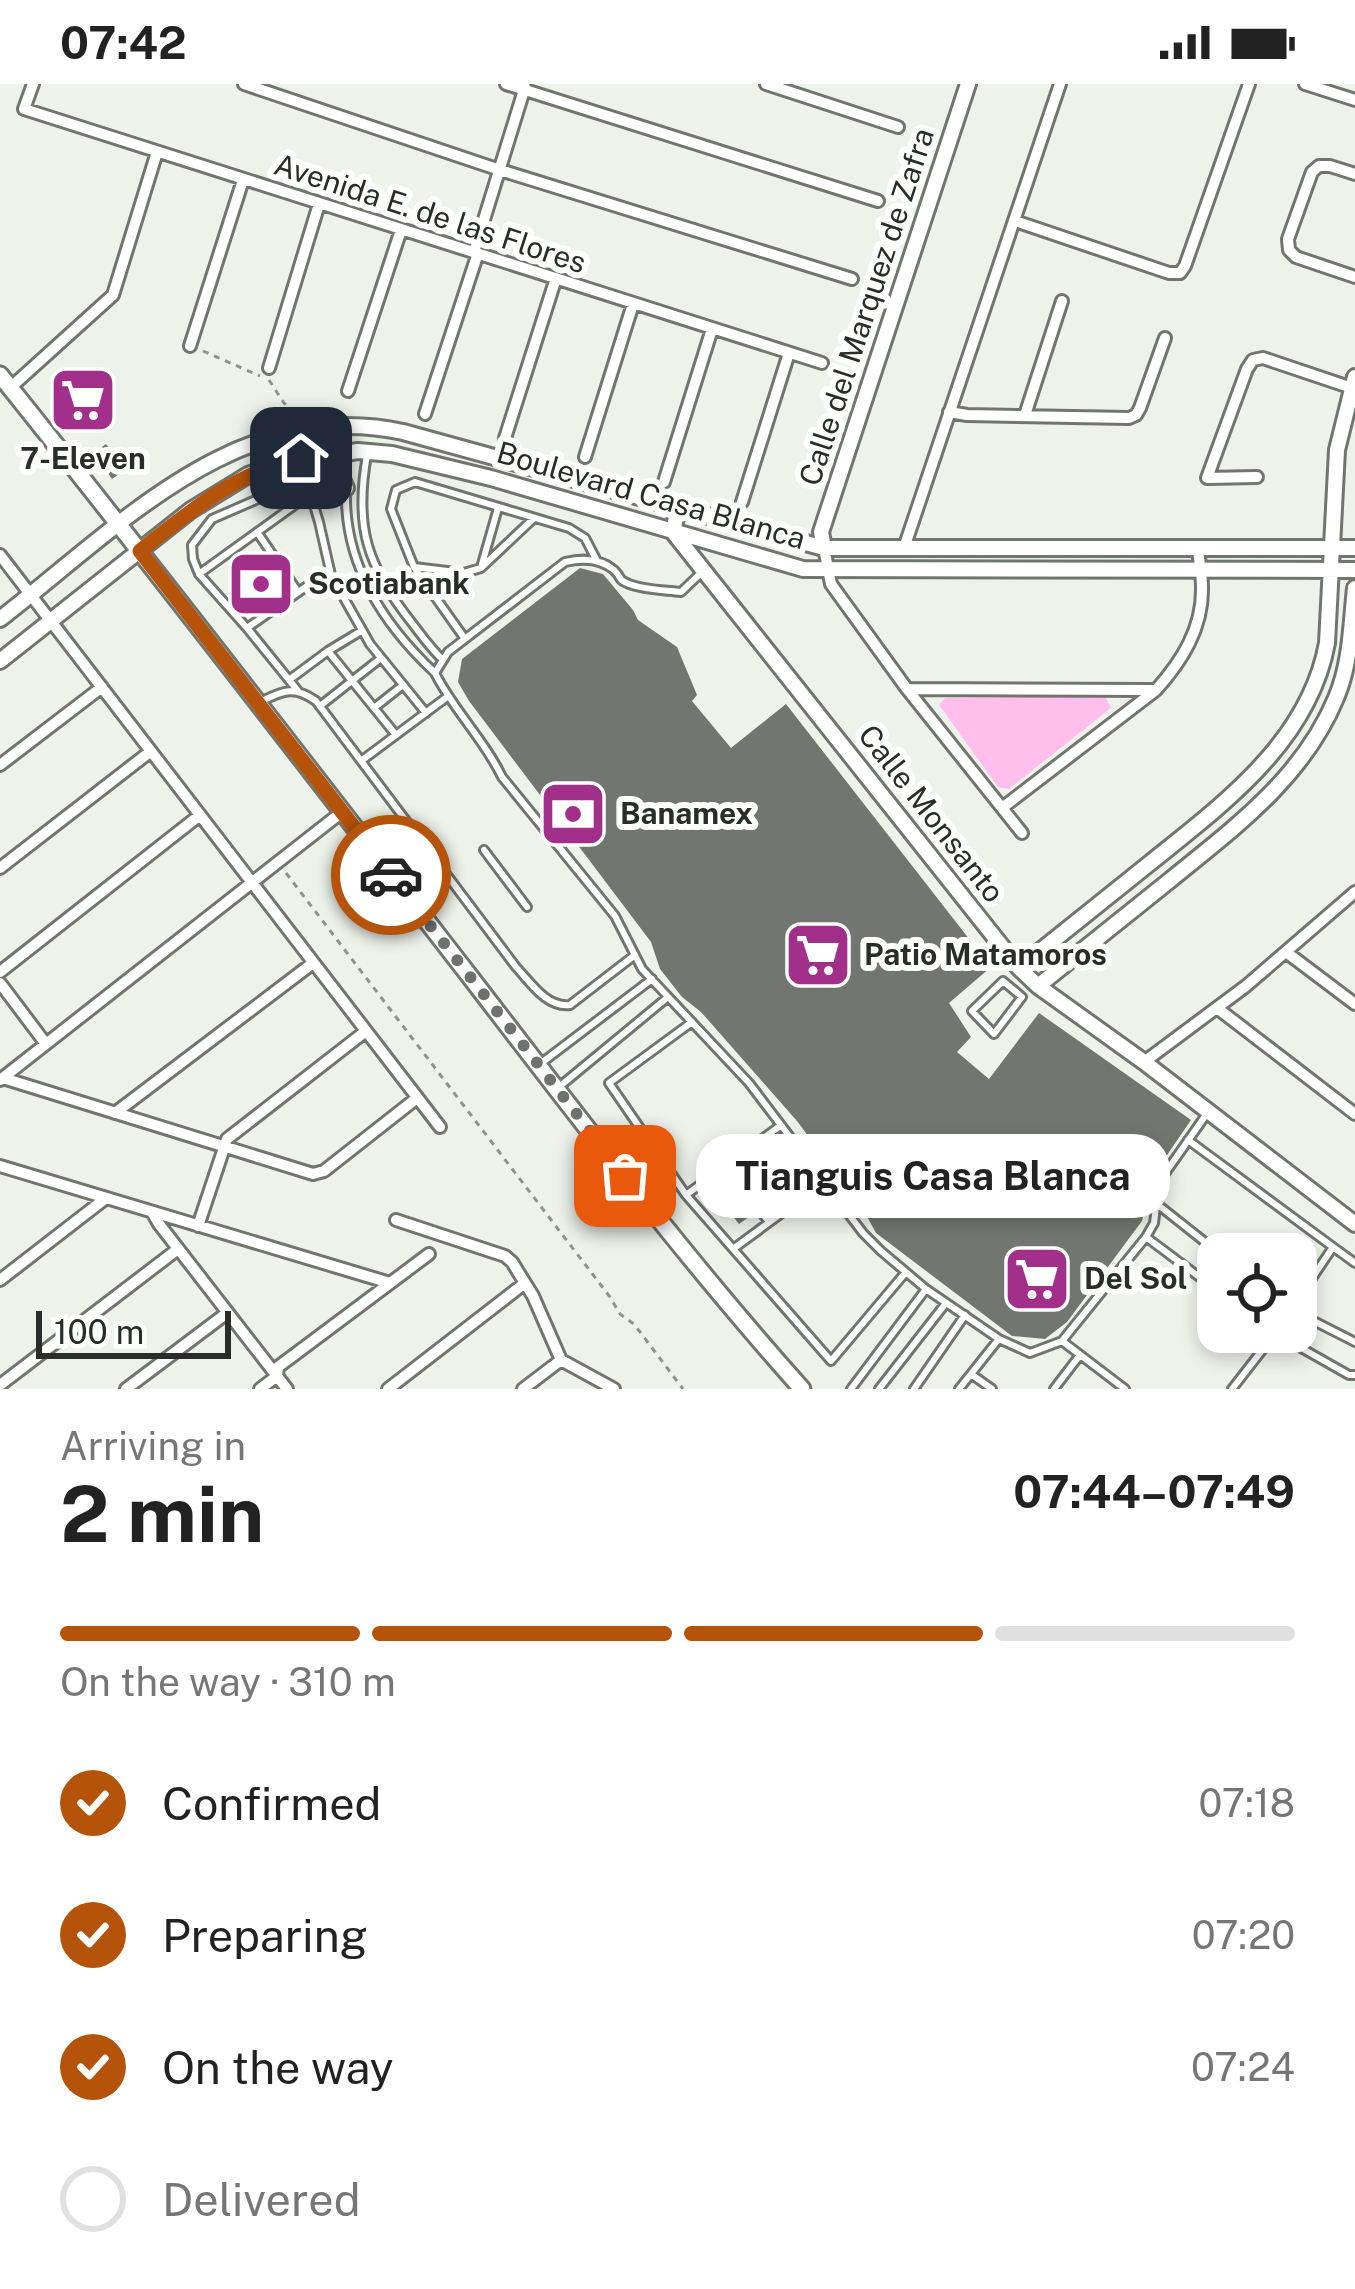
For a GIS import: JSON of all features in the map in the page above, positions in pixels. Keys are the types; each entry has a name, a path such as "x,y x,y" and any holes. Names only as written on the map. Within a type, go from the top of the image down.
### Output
{"main road":[{"path":"5,382 556,1089 802,1389"}],"street":[{"name":"Avenida E. de las Flores","path":"33,84 24,110 822,363"},
{"path":"244,84 500,170 852,279"},
{"path":"506,84 878,201"},
{"path":"766,84 898,128"},
{"name":"Calle del Marquez de Zafra","path":"824,548 821,532 968,84"},
{"path":"904,548 1060,84"},
{"path":"1015,221 1180,273 1249,84"},
{"path":"1305,84 1348,94"},
{"path":"424,414 525,87"},
{"path":"5,382 113,295 157,152"},
{"path":"1355,174 1330,166 1312,172 1288,239 1289,250 1296,256 1355,277"},
{"path":"190,346 243,180"},
{"path":"269,368 320,204"},
{"path":"348,391 401,230"},
{"path":"506,438 556,278"},
{"path":"1025,415 1062,301"},
{"path":"585,457 633,304"},
{"path":"664,482 712,329"},
{"path":"949,412 1129,418 1136,415 1165,338"},
{"path":"742,502 789,353"},
{"path":"1028,977 1251,779 1293,723 1323,664 1328,644 1336,450 1354,385 1253,359 1208,478 1257,477"},
{"name":"Boulevard Casa Blanca","path":"0,619 118,524 213,460 274,436 342,424 380,427 500,457 824,548 1355,548"},
{"path":"368,452 380,427"},
{"path":"313,428 338,435 348,451"},
{"name":"Boulevard Casa Blanca","path":"0,661 191,510 248,475 281,463 348,451 412,458 491,478 803,569 1355,570"},
{"path":"320,455 337,468 346,488"},
{"path":"673,532 678,508"},
{"name":"Calle Monsanto","path":"673,532 1028,977 1355,1223"},
{"path":"824,548 831,584 907,689 1022,833"},
{"path":"951,569 952,548"},
{"path":"1002,808 1156,690 1186,651 1201,602 1198,549"},
{"path":"0,555 440,1127"},
{"path":"1028,977 1250,815 1284,781 1322,728 1336,698 1347,661 1355,588"},
{"path":"0,765 102,688"},
{"path":"907,689 1156,690"},
{"path":"0,868 151,751"},
{"path":"1,1079 342,812"},
{"path":"0,972 200,815"},
{"path":"1144,1062 1217,1008 1355,892"},
{"path":"1286,952 1355,1004"},
{"path":"115,1113 313,963"},
{"path":"0,983 46,1044"},
{"path":"1217,1008 1355,1114"},
{"path":"198,1226 227,1139 366,1031"},
{"path":"1,1079 320,1174 417,1098"},
{"path":"0,1178 6,1168 391,1283"},
{"path":"0,1280 106,1198"},
{"path":"152,1212 287,1389"},
{"path":"396,1220 505,1256 525,1283 561,1360 614,1389"},
{"path":"0,1384 178,1249"},
{"path":"260,1389 277,1376 278,1367 429,1254"},
{"path":"388,1389 525,1283"},
{"path":"126,1389 227,1313"},
{"path":"523,1389 561,1360"}],"lane":[{"path":"348,451 350,539 360,574 404,644 435,673 502,777 615,916 642,969 749,1083 863,1233 926,1289 999,1339 1030,1353 1062,1341 1146,1237 1154,1223 1159,1182 1208,1112"},
{"path":"368,452 363,535 372,561 395,602 443,660"},
{"path":"465,639 414,567 391,509 396,490 415,482 569,528 585,538 597,561"},
{"path":"298,692 199,574 192,545 212,519 288,486 309,489 330,570 362,630 426,713"},
{"path":"199,574 310,494"},
{"path":"481,568 498,506"},
{"path":"414,567 464,573 481,568 535,517"},
{"path":"257,532 298,592"},
{"path":"435,673 448,652 565,562 597,561 623,581 681,592 703,570"},
{"path":"247,628 330,570"},
{"path":"289,680 362,630"},
{"path":"328,651 396,735"},
{"path":"320,706 381,658"},
{"path":"374,708 403,685"},
{"path":"258,703 282,691 303,692 320,706 516,967 552,1004 570,1006 635,955"},
{"path":"361,761 447,698"},
{"path":"484,850 527,907"},
{"path":"1012,988 1028,977"},
{"path":"538,1065 652,979"},
{"path":"1003,982 1012,988 1022,998 994,1034 972,1011 1003,982"},
{"path":"556,1089 668,997"},
{"path":"692,1022 609,1083 686,1195 831,1361 906,1272"},
{"path":"686,1195 781,1126"},
{"path":"1188,1140 1355,1263"},
{"path":"725,1167 769,1222"},
{"path":"733,1249 824,1182"},
{"path":"1156,1204 1197,1236"},
{"path":"1146,1237 1197,1275"},
{"path":"1317,1271 1333,1247"},
{"path":"851,1389 926,1289"},
{"path":"879,1389 946,1303"},
{"path":"914,1389 965,1315"},
{"path":"1317,1323 1355,1342"},
{"path":"959,1389 999,1339"},
{"path":"1062,1341 1125,1389"},
{"path":"1232,1389 1259,1353"},
{"path":"1312,1353 1352,1375 1350,1389"},
{"path":"1054,1389 1080,1355"},
{"path":"971,1374 992,1389"}],"path":[{"path":"190,346 268,380 284,403 313,428"},
{"path":"278,863 683,1389"}],"shaded area":[{"path":"945,698 1106,698 1111,708 1009,789 998,787 939,705"}],"building":[{"name":"7-Eleven","path":"84,377 105,406 81,423 61,394"},
{"path":"106,444 125,470 112,479 94,453"},
{"name":"Patio Matamoros","path":"580,568 603,574 638,620 677,647 697,695 692,701 731,748 786,704 991,967 949,1003 971,1037 957,1052 989,1079 1039,1013 1191,1120 1150,1180 1142,1221 1067,1322 1045,1339 1012,1336 876,1233 797,1121 660,969 651,942 469,701 458,682 462,659"},
{"path":"729,1184 753,1214 739,1224 716,1195"}],"way so far":[{"path":"391,875 625,1176"}],"place":[{"name":"7-Eleven","path":"83,400"},
{"name":"Scotiabank","path":"261,584"},
{"name":"Banamex","path":"573,814"},
{"name":"Patio Matamoros","path":"818,955"},
{"name":"Tianguis Casa Blanca","path":"625,1176"},
{"name":"Del Sol","path":"1037,1279"}],"route":[{"path":"301,458 248,475 223,489 140,551 391,875"}]}
